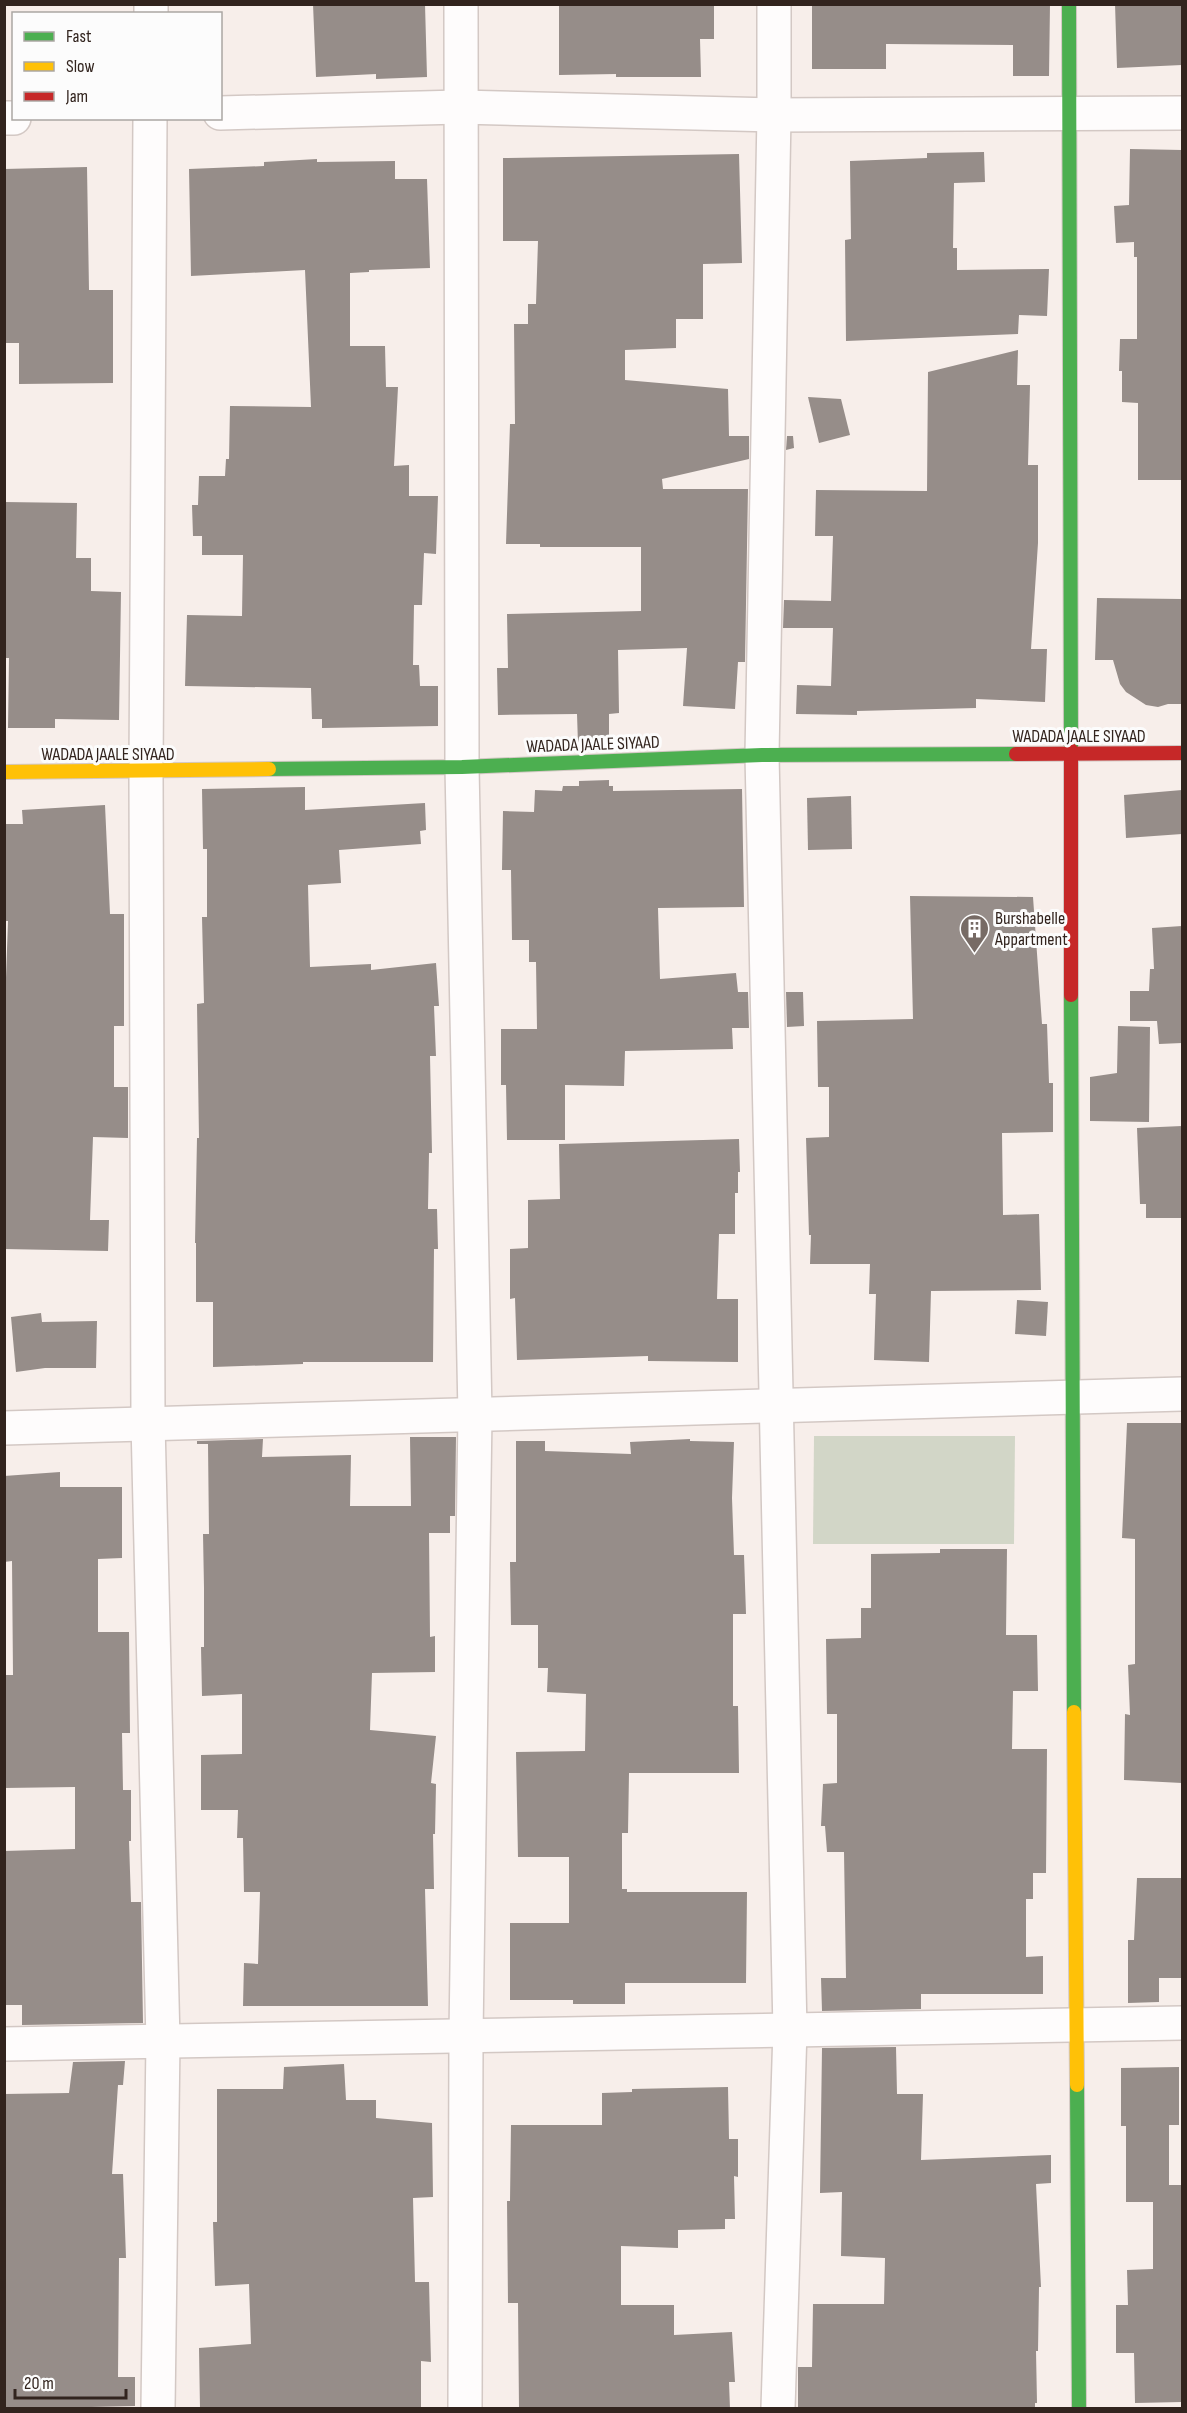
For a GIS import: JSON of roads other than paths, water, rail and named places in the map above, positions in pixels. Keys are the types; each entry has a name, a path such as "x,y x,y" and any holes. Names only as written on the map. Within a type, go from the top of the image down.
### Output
{"main road":[{"path":"1068,4 1072,1397 1079,2409"},
{"name":"WADADA JAALE SIYAAD","path":"4,772 462,767 762,755 1182,753"}],"street":[{"path":"461,4 462,767 475,1414 466,2036 465,2409"},
{"path":"774,4 762,755 790,2030 778,2409"},
{"path":"222,113 460,107 774,115 1182,113"},
{"path":"150,120 146,772 148,1423 163,2041 158,2409"},
{"path":"4,1428 1182,1394"},
{"path":"4,2044 1182,2023"}],"place":[{"name":"Burshabelle Appartment","path":"974,954"}]}
